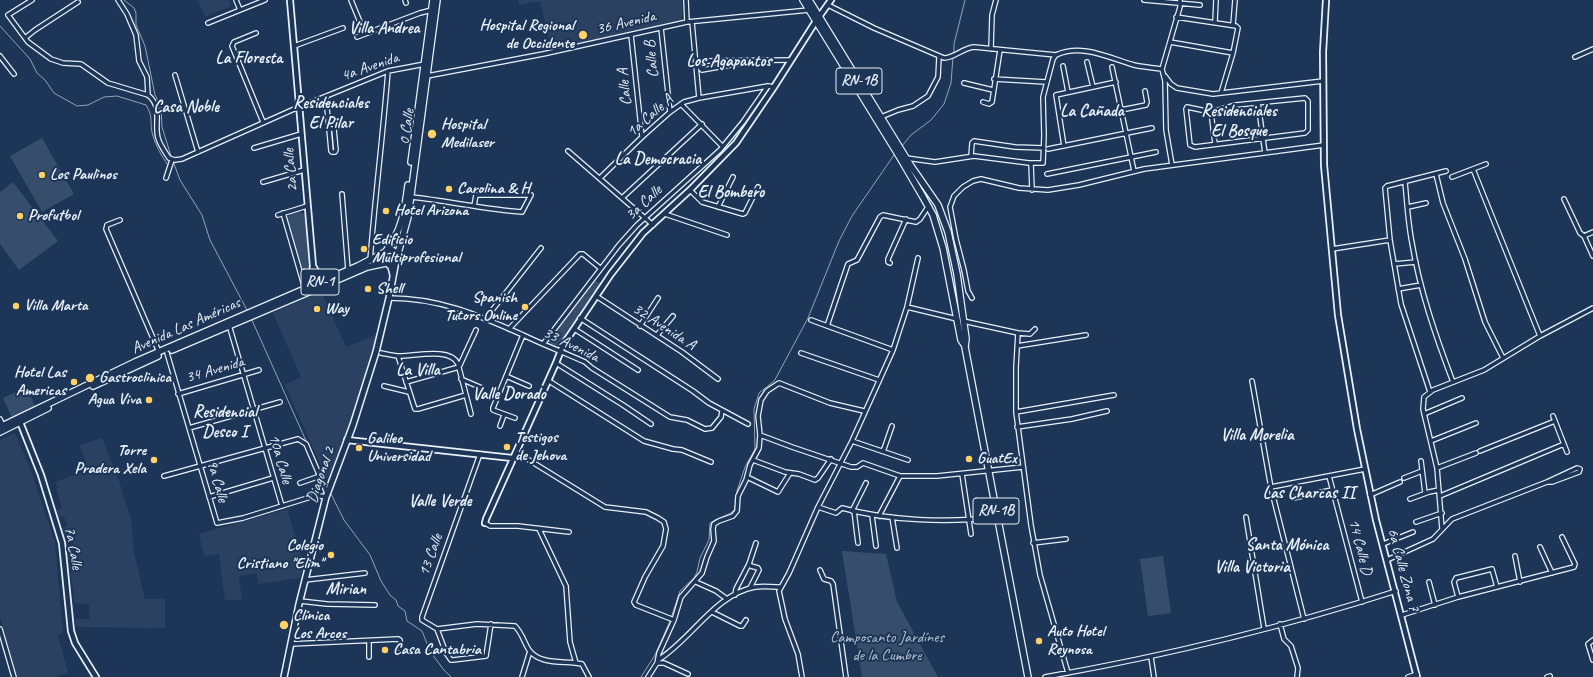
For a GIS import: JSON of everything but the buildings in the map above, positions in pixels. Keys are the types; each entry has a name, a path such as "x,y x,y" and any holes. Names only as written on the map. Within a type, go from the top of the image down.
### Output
{"main road":[{"name":"0 Calle","path":"386,252 395,239 404,216 433,0"},
{"name":"0 Calle","path":"396,259 406,226 437,0"},
{"name":"RN-1B","path":"803,0 809,10 818,19 881,116 928,207 939,235 966,339 964,346 1028,677"},
{"name":"RN-1B","path":"809,0 818,19 899,150 935,200 943,217 953,254 960,295 960,320"},
{"path":"387,263 383,257 386,252 390,250 394,252 396,259"},
{"name":"Avenida Las Américas","path":"0,432 97,384 370,261 386,252"},
{"name":"RN-1","path":"387,263 392,264 396,259"},
{"name":"Diagonal 2","path":"284,677 300,601 326,495 366,387 379,342 396,259"},
{"name":"Avenida Las Américas","path":"254,312 359,270 387,263"},
{"name":"Diagonal 2","path":"387,263 392,270 392,284"},
{"name":"Avenida Las Américas","path":"2,427 120,369 244,317"}],"street":[{"path":"32,0 8,15 25,38 51,59 64,63 81,64 108,83 148,96 155,102 157,109 158,138 172,160 166,178"},
{"path":"118,0 127,14 136,35 139,61 146,77 148,96"},
{"path":"236,0 240,10"},
{"path":"208,24 266,0"},
{"name":"2a Calle","path":"290,0 313,266 308,288"},
{"path":"351,0 360,22"},
{"path":"686,0 686,22"},
{"name":"3a Calle","path":"561,351 563,345 597,297 652,225 690,190 736,143 831,0"},
{"path":"991,49 992,15 996,0"},
{"path":"1144,0 1180,2 1200,5"},
{"path":"1214,22 1216,0"},
{"path":"1233,25 1235,0"},
{"name":"6a Calle Zona 7","path":"1326,0 1323,39 1325,186 1341,334 1370,495 1417,676"},
{"path":"25,38 78,2"},
{"path":"1180,2 1162,69 1171,84 1177,88 1213,94 1323,81"},
{"path":"828,5 874,28 946,58 961,50 974,47 1056,55 1070,52 1088,51 1136,65 1162,69"},
{"path":"357,37 420,13 432,10"},
{"name":"36 Avenida","path":"427,76 543,54 686,22 809,10"},
{"path":"1176,17 1238,27 1239,30 1221,93"},
{"path":"692,22 699,98"},
{"path":"294,46 343,28"},
{"name":"Calle B","path":"661,28 670,112"},
{"path":"256,33 234,42 232,46 263,122"},
{"name":"Calle A","path":"631,34 642,138"},
{"path":"1170,42 1233,53"},
{"path":"1575,57 1593,49"},
{"path":"983,102 991,103 994,78 1000,50"},
{"path":"906,158 935,162 971,156 1043,163 1046,149 1042,101 1053,59 1056,55"},
{"path":"0,56 14,74"},
{"path":"881,116 913,106 928,96 938,77 939,56"},
{"path":"752,61 702,70 700,68 700,62 702,61 791,60"},
{"path":"1087,62 1093,87"},
{"name":"4a Avenida","path":"172,160 182,159 263,122 388,71 425,64"},
{"path":"1063,66 1068,92"},
{"path":"1112,67 1134,171"},
{"path":"370,261 375,193 383,133 388,71"},
{"path":"1164,74 1166,130 1172,165"},
{"path":"175,75 188,123 198,152"},
{"path":"994,78 1046,82"},
{"path":"1064,146 1056,98 1059,94 1116,82"},
{"path":"964,84 993,90"},
{"name":"3a Calle","path":"543,344 600,268 628,235 722,146 743,122 768,86"},
{"name":"1a Calle A","path":"600,178 670,112 681,104 699,98 768,86 774,87"},
{"path":"1121,110 1146,105 1147,102 1145,91"},
{"path":"326,97 329,129 331,150 332,152 335,152 334,129 329,129"},
{"path":"1305,98 1308,101 1307,131 1195,147 1191,146 1187,107 1190,106 1211,112 1236,105 1258,103 1305,98"},
{"path":"1258,103 1265,153"},
{"path":"681,104 722,146"},
{"path":"1211,112 1215,144"},
{"path":"622,198 702,124"},
{"path":"971,156 972,142 974,140 1015,147 1046,149 1152,128"},
{"path":"254,148 301,134"},
{"path":"972,298 968,291 950,207 954,196 968,184 981,179 1032,190 1067,188 1134,171 1324,145"},
{"path":"568,151 646,218 652,225"},
{"path":"1047,174 1156,152"},
{"path":"1031,163 1032,190"},
{"path":"1452,177 1486,164"},
{"path":"1473,169 1540,336"},
{"path":"263,182 304,170"},
{"path":"1430,392 1404,314 1398,289 1390,240 1385,188 1387,186 1446,171"},
{"path":"1436,174 1443,203 1465,259 1483,318 1503,358"},
{"path":"718,207 733,177"},
{"path":"1405,182 1416,262 1421,285 1452,382"},
{"path":"690,190 702,202 744,214 758,187"},
{"path":"342,194 348,270"},
{"path":"410,197 474,206 522,212 531,195 476,195 474,206"},
{"path":"1564,199 1593,256"},
{"path":"1408,207 1426,202"},
{"path":"278,215 307,206"},
{"path":"827,326 848,263 858,259 880,216 883,214 917,221 928,207"},
{"path":"284,213 308,288"},
{"path":"665,214 727,235"},
{"path":"890,263 888,262 888,259 906,219"},
{"path":"120,220 107,225 106,229 159,352"},
{"path":"1584,236 1593,232"},
{"path":"1332,249 1390,240"},
{"path":"486,318 541,248"},
{"path":"509,329 578,256 581,254 600,268"},
{"path":"802,677 798,654 778,595 780,587 789,573 818,507 842,463 864,411 893,350 907,307 918,258"},
{"path":"1394,264 1416,262"},
{"path":"313,266 319,276 327,280"},
{"path":"1398,289 1421,285"},
{"path":"960,295 968,291"},
{"name":"32 Avenida A","path":"597,297 640,326 657,335 718,379"},
{"name":"33 Avenida","path":"389,298 421,300 463,310 486,318 585,362 670,416 687,420 708,430 712,428 720,419 722,411"},
{"path":"640,326 658,298"},
{"path":"907,307 1018,333 1030,334 1035,330"},
{"path":"1442,529 1442,513 1437,468 1424,414 1423,400 1425,395 1452,382 1476,373 1540,336 1593,308"},
{"path":"657,335 673,316"},
{"path":"582,319 693,391 708,403 748,424"},
{"name":"3a Calle","path":"561,351 582,319"},
{"path":"811,320 893,350"},
{"name":"10a Calle","path":"229,325 282,506"},
{"path":"406,382 459,367 476,330"},
{"path":"576,330 638,370"},
{"path":"1018,333 1016,367 1017,427 1033,542 1040,575 1068,673"},
{"path":"514,418 492,409 523,335"},
{"path":"1018,346 1086,335"},
{"path":"561,351 549,381 512,458 486,519 486,523 490,526 518,526 539,530 570,532"},
{"name":"9a Calle","path":"167,353 217,524 282,506"},
{"path":"381,353 398,356 445,354 457,361 471,414"},
{"path":"801,353 879,380"},
{"path":"398,356 413,406 417,409 466,394"},
{"path":"556,363 651,424"},
{"name":"34 Avenida","path":"178,394 259,370"},
{"path":"506,376 529,386"},
{"path":"461,379 482,388"},
{"path":"549,381 644,441 682,450 711,462"},
{"path":"1252,381 1271,487 1304,619"},
{"path":"648,677 657,662 680,597 696,582 702,573 714,540 714,524 719,520 736,514 738,496 747,477 750,465 759,448 760,435 758,416 761,400 767,391 778,383 830,403 864,411"},
{"path":"384,386 409,392"},
{"path":"1016,412 1114,395"},
{"path":"1424,414 1462,398"},
{"path":"189,428 280,402"},
{"path":"1017,427 1072,419 1107,411"},
{"path":"500,426 504,414"},
{"path":"1553,416 1567,452"},
{"path":"0,419 2,427"},
{"path":"1480,451 1555,421"},
{"name":"7a Calle","path":"20,422 41,475 62,543 71,632 75,644 96,677"},
{"path":"1431,441 1476,423"},
{"path":"882,451 892,426"},
{"path":"760,435 853,467 864,463 900,476 962,474 1023,467"},
{"path":"164,476 295,439 300,440 306,444 320,476 326,495 314,496 282,506"},
{"path":"347,440 512,458"},
{"path":"852,441 908,460"},
{"path":"1440,496 1564,444"},
{"path":"516,452 605,507 646,512 664,522 666,529 663,546 645,577 634,602 636,605 672,619"},
{"path":"1437,468 1476,453"},
{"name":"13 Calle","path":"437,629 422,620 422,617 480,454"},
{"path":"753,460 816,480 830,459"},
{"path":"1421,461 1426,494"},
{"path":"1387,560 1433,539 1452,519 1547,482 1577,468 1580,469 1579,472 1552,482 1547,482"},
{"path":"1271,487 1365,469"},
{"path":"1404,478 1422,471"},
{"path":"747,477 778,492 790,473"},
{"path":"962,474 971,534"},
{"path":"300,483 320,476"},
{"path":"879,516 900,476"},
{"name":"14 Calle D","path":"1329,476 1362,602"},
{"path":"209,496 273,478"},
{"path":"1370,495 1400,482"},
{"path":"858,543 853,511 866,483"},
{"path":"1293,498 1332,490"},
{"path":"1410,499 1439,490"},
{"path":"818,507 836,513 842,508 872,516 969,520 997,517"},
{"path":"1416,522 1442,513"},
{"path":"872,516 876,546"},
{"path":"1246,516 1264,628"},
{"path":"892,517 896,548"},
{"path":"539,530 566,586 570,642 576,663"},
{"path":"1382,544 1413,532"},
{"path":"1402,616 1497,587 1570,569 1575,566 1562,537"},
{"path":"1033,542 1066,538"},
{"path":"735,594 736,589 749,564 756,543"},
{"path":"1540,547 1552,574"},
{"path":"1515,556 1520,582"},
{"path":"749,564 758,568 759,570 750,588"},
{"path":"1458,598 1454,582 1456,578 1492,568 1497,587"},
{"path":"820,570 824,579 831,581 833,584 846,677"},
{"path":"305,580 365,573"},
{"path":"696,582 716,591 727,599"},
{"path":"1429,582 1434,605"},
{"path":"657,662 675,648 712,612 735,594 750,588 763,586 780,587"},
{"path":"1045,677 1151,657 1304,619 1396,591"},
{"path":"300,601 328,604 375,605"},
{"path":"712,612 740,626 742,626 746,620"},
{"path":"491,624 486,656 453,660 451,660 446,653 437,629 491,624 516,626 530,651 550,661 582,664 589,677"},
{"path":"1280,624 1284,639 1291,646 1298,668 1297,677"},
{"path":"0,629 14,677"},
{"path":"291,644 399,640 401,650"},
{"path":"1593,640 1589,641 1588,645 1593,660"},
{"path":"369,641 369,657"},
{"path":"522,677 530,651"},
{"path":"1151,657 1154,677"},
{"path":"657,662 664,663 688,674"},
{"path":"1074,672 1075,677"},
{"path":"1408,677 1417,676"}],"shaded area":[{"path":"198,0 229,0 231,6 205,17"},
{"name":"Hospital Regional de Occidente","path":"518,0 682,0 682,20 552,50 540,1 519,5"},
{"path":"321,291 346,347 378,334 351,426 327,479 285,385 301,377 273,313"},
{"path":"15,433 31,470 55,543 63,633 58,635 68,673 55,677 17,677 0,617 0,440"},
{"path":"102,438 119,481 131,519 134,552 145,599 165,599 165,628 76,626 75,619 90,619 89,604 75,603 67,548 73,545 71,538 65,540 62,528 67,526 64,516 59,518 57,510 62,508 56,489 58,487 55,482 88,470 80,445"},
{"path":"287,509 304,565 300,578 258,584 257,573 239,576 242,600 225,600 219,554 204,556 199,534"}],"green space":[{"name":"Los Paulinos","path":"42,138 74,194 42,212 10,156"},
{"name":"Profutbol","path":"13,182 58,241 19,270 0,244 0,192"},
{"path":"299,211 305,215 310,277 308,284 306,283 287,220 290,215"},
{"path":"595,280 602,285 562,346 558,347 549,344 549,340"},
{"path":"27,387 36,409 13,420 3,398"},
{"name":"Camposanto Jardínes de la Cumbre","path":"842,551 886,554 897,602 938,677 862,677"},
{"path":"1163,556 1171,613 1148,616 1140,559"}],"waterway":[{"path":"124,0 134,8 136,13 136,25 145,46 155,95 161,105 162,127 171,156"},
{"path":"954,54 954,44 965,0"},
{"path":"0,26 30,59 37,73 45,80 54,93 77,106 88,105 104,97 117,96 146,105 151,117 154,140 168,165"},
{"path":"902,146 911,135 931,120 944,104 951,83 953,57"},
{"path":"671,618 680,591 694,578 697,572 700,558 709,540 710,523 731,513 735,509 737,491 745,467 755,449 754,409 759,393 774,381 777,376 808,318 839,241 852,216 894,155"},
{"path":"173,161 180,180 202,215 210,240 248,312"},
{"path":"251,318 307,443"},
{"path":"312,453 325,483"},
{"path":"331,494 344,520 370,555 381,581 390,595 396,600 398,606 405,611 407,621 422,631 430,651 451,677"},
{"path":"641,677 655,655 670,621"}],"place":[{"name":"Hospital Regional de Occidente","path":"583,35"},
{"name":"Hospital Medilaser","path":"432,134"},
{"name":"Los Paulinos","path":"42,175"},
{"name":"Carolina & H","path":"449,189"},
{"name":"Hotel Arizona","path":"386,211"},
{"name":"Profutbol","path":"20,216"},
{"name":"Edificio Multiprofesional","path":"364,249"},
{"name":"Shell","path":"368,289"},
{"name":"Villa Marta","path":"16,306"},
{"name":"Spanish Tutors Online","path":"525,307"},
{"name":"Way","path":"317,309"},
{"name":"Gastroclinica","path":"90,378"},
{"name":"Hotel Las Americas","path":"74,382"},
{"name":"Agua Viva","path":"149,400"},
{"name":"Testigos de Jehova","path":"507,447"},
{"name":"Galileo Universidad","path":"359,448"},
{"name":"GuatEx","path":"969,459"},
{"name":"Torre Pradera Xela","path":"154,460"},
{"name":"Colegio Cristiano \"Elim\"","path":"331,555"},
{"name":"Clínica Los Arcos","path":"284,625"},
{"name":"Auto Hotel Reynosa","path":"1039,641"},
{"name":"Casa Cantabria","path":"385,650"}],"district":[{"name":"Villa Andrea","path":"384,29"},
{"name":"La Floresta","path":"249,59"},
{"name":"Los Agapantos","path":"729,62"},
{"name":"Casa Noble","path":"186,108"},
{"name":"La Cañada","path":"1092,112"},
{"name":"Residenciales El Pilar","path":"331,114"},
{"name":"Residenciales El Bosque","path":"1239,122"},
{"name":"La Democracia","path":"658,160"},
{"name":"El Bombero","path":"731,193"},
{"name":"La Villa","path":"418,371"},
{"name":"Valle Dorado","path":"509,395"},
{"name":"Residencial Desco I","path":"225,423"},
{"name":"Villa Morelia","path":"1257,436"},
{"name":"Las Charcas II","path":"1309,494"},
{"name":"Valle Verde","path":"440,502"},
{"name":"Santa Mónica","path":"1287,546"},
{"name":"Villa Victoria","path":"1252,568"},
{"name":"Mirian","path":"346,590"}]}
